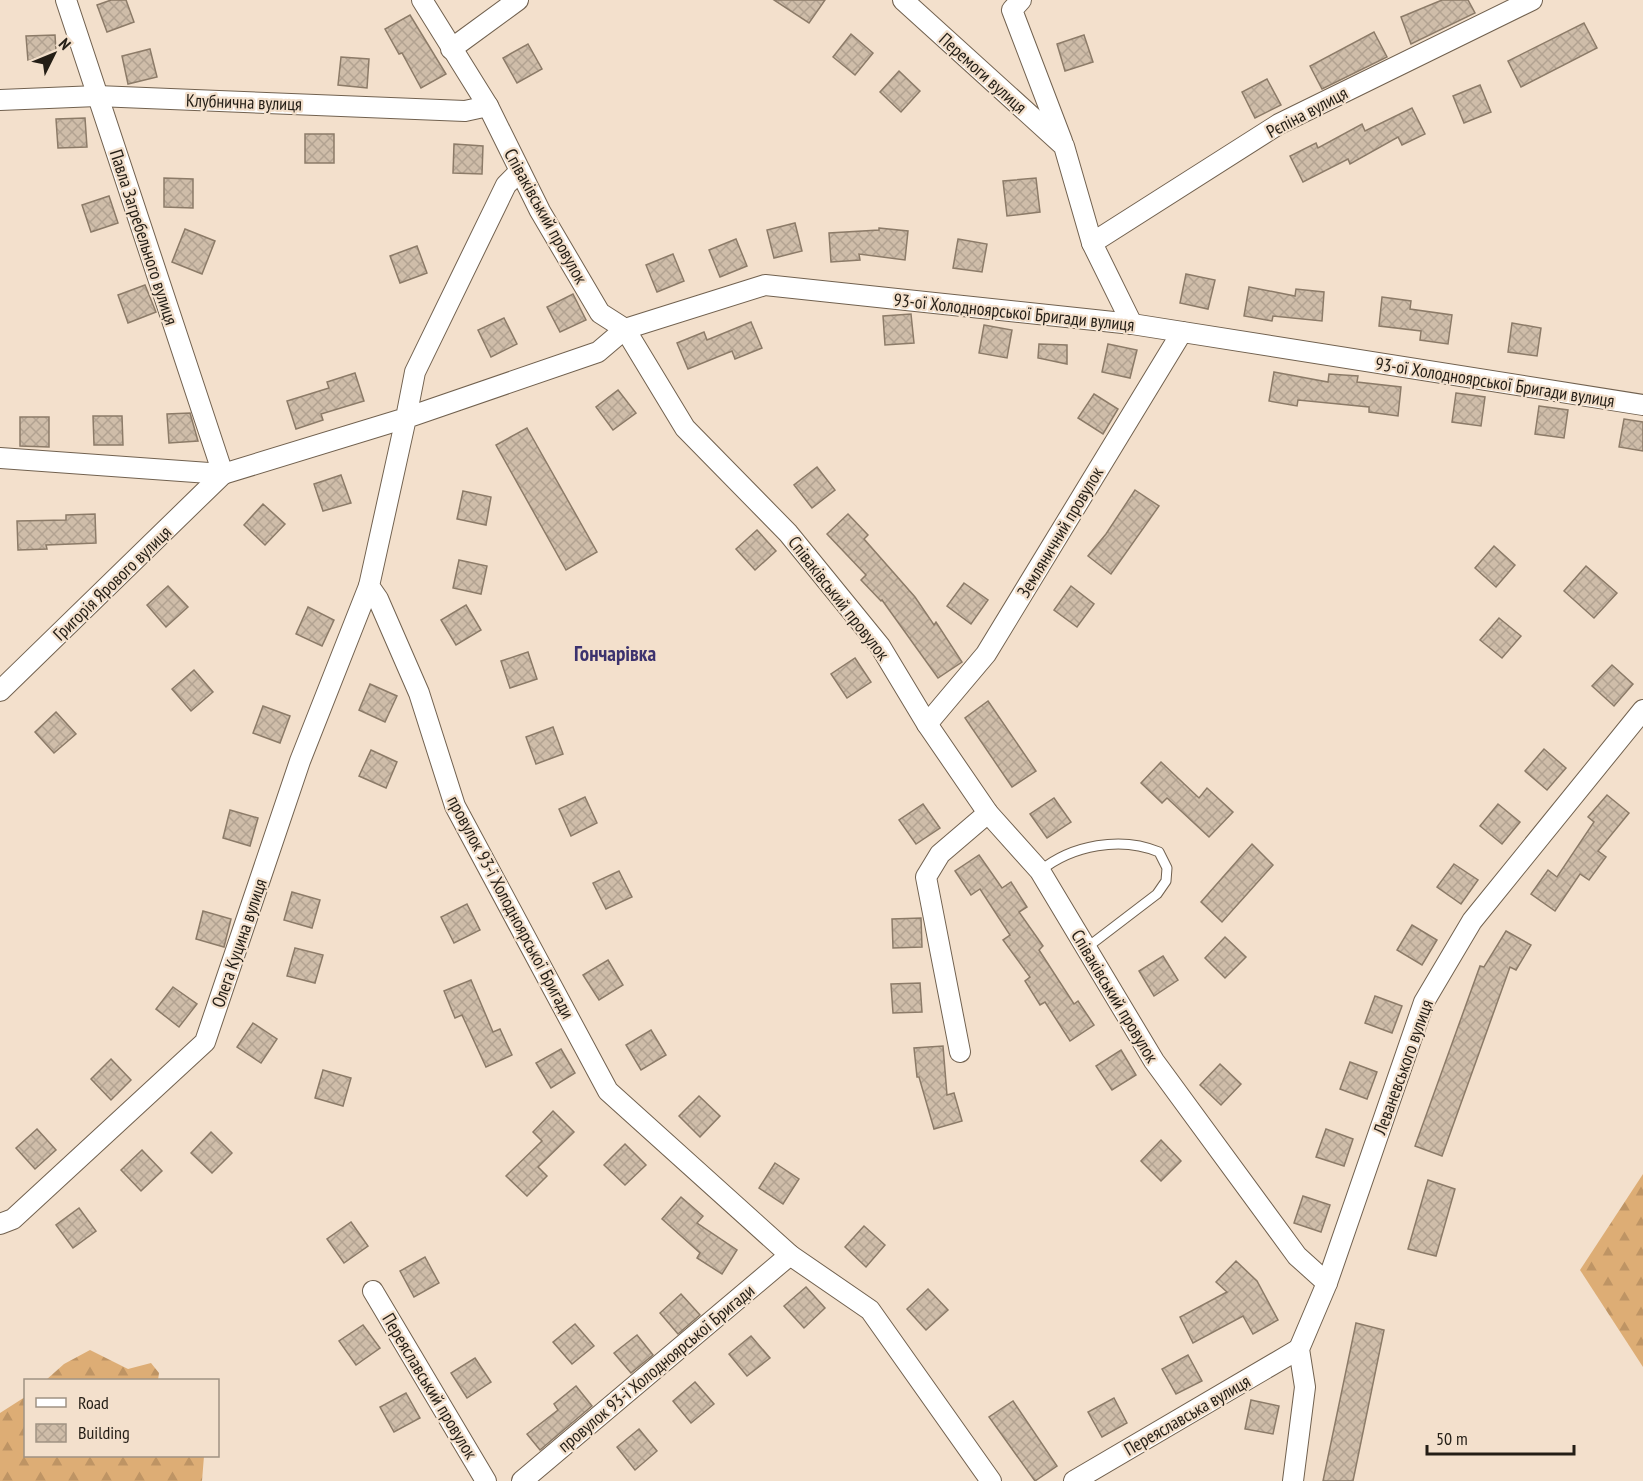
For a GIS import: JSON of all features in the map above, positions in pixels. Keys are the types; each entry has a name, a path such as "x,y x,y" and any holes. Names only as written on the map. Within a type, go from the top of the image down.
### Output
{"street":[{"name":"Павла Загребельного вулиця","path":"66,0 223,474"},
{"name":"Співаківський провулок","path":"422,0 488,106 540,211 600,313 625,329 685,428 788,533 880,646 927,724 988,813 1040,871 1154,1061 1297,1256 1327,1283"},
{"path":"451,49 518,0"},
{"name":"Перемоги вулиця","path":"903,0 1064,146"},
{"name":"Перемоги вулиця","path":"1020,0 1012,10 1064,146 1092,243 1132,324"},
{"name":"Рєпіна вулиця","path":"1092,243 1279,124 1532,0"},
{"name":"Клубнична вулиця","path":"0,100 97,96 465,111 488,106"},
{"path":"369,586 415,372 506,184 520,171"},
{"name":"93-ої Холодноярської Бригади вулиця","path":"0,458 223,474 406,418 598,352 625,329 765,285 1132,324 1643,405"},
{"name":"Земляничний провулок","path":"927,724 986,654 1182,332"},
{"name":"Григорія Ярового вулиця","path":"0,692 223,474"},
{"name":"Олега Куцина вулиця","path":"0,1224 12,1219 205,1042 300,761 369,586"},
{"name":"провулок 93-ї Холодноярської Бригади","path":"369,586 378,599 419,693 455,806 608,1091 790,1255 870,1310 991,1481"},
{"name":"Леваневського вулиця","path":"1299,1349 1327,1283 1424,1002 1472,921 1643,710"},
{"path":"960,1052 926,877 940,854 988,813"},
{"name":"провулок 93-ї Холодноярської Бригади","path":"522,1481 790,1255"},
{"name":"Переяславський провулок","path":"373,1291 486,1481"},
{"path":"1293,1481 1305,1387 1299,1349"},
{"name":"Переяславська вулиця","path":"1074,1481 1299,1349"}],"lane":[{"path":"1040,871 1048,863 1110,844 1129,843 1159,852 1167,868 1166,880 1157,894 1085,949"}],"green space":[{"path":"1643,1174 1643,1367 1580,1270"},
{"path":"90,1350 128,1369 151,1363 159,1373 158,1379 47,1379 64,1364"},
{"path":"24,1398 24,1457 204,1457 202,1481 0,1481 0,1413"}],"building":[{"path":"111,0 126,0 134,22 107,32 97,5"},
{"path":"774,0 825,0 809,23"},
{"path":"1442,0 1468,0 1475,13 1411,44 1401,17"},
{"path":"410,15 446,74 421,88 402,53 399,54 385,29"},
{"path":"1584,23 1597,48 1521,87 1508,61"},
{"path":"1374,32 1387,57 1322,89 1310,66"},
{"path":"851,34 873,53 855,75 833,57"},
{"path":"55,35 56,51 28,61 26,36"},
{"path":"1084,35 1093,62 1065,71 1057,44"},
{"path":"528,44 542,69 517,83 503,58"},
{"path":"150,49 157,77 128,84 122,56"},
{"path":"341,57 369,59 367,88 338,85"},
{"path":"899,71 920,91 901,112 880,92"},
{"path":"1267,79 1281,105 1255,118 1242,92"},
{"path":"1480,85 1491,112 1464,123 1453,96"},
{"path":"1412,108 1425,134 1402,145 1398,137 1350,164 1348,159 1303,182 1290,156 1316,143 1318,148 1362,124 1365,131"},
{"path":"85,118 87,147 58,148 56,119"},
{"path":"305,134 334,134 334,163 305,163"},
{"path":"454,144 483,146 482,174 453,173"},
{"path":"164,178 193,179 193,208 164,207"},
{"path":"1036,178 1040,212 1007,216 1003,181"},
{"path":"109,196 118,223 91,232 82,205"},
{"path":"795,223 802,251 774,258 767,230"},
{"path":"879,228 908,231 905,260 859,254 860,260 831,262 829,233 879,230"},
{"path":"185,229 215,241 202,274 172,262"},
{"path":"736,239 747,266 720,277 709,250"},
{"path":"958,239 987,244 982,272 953,268"},
{"path":"417,246 427,273 400,283 390,256"},
{"path":"673,254 684,281 657,292 646,265"},
{"path":"1186,274 1215,280 1208,309 1180,303"},
{"path":"145,285 156,312 128,323 118,295"},
{"path":"1249,287 1295,296 1296,289 1324,292 1322,321 1273,316 1272,321 1244,316"},
{"path":"573,294 586,320 560,332 547,307"},
{"path":"1382,297 1411,301 1410,309 1452,315 1448,344 1420,340 1421,331 1379,326"},
{"path":"911,314 914,343 885,345 883,316"},
{"path":"504,318 517,344 491,357 478,330"},
{"path":"751,322 762,348 735,359 732,351 688,369 677,343 704,332 707,340"},
{"path":"1512,323 1541,328 1537,356 1508,352"},
{"path":"984,325 1012,330 1007,358 979,353"},
{"path":"1039,344 1067,345 1067,364 1038,358"},
{"path":"1108,344 1137,350 1130,378 1102,372"},
{"path":"1274,372 1328,382 1329,374 1358,376 1357,382 1401,387 1398,416 1369,412 1369,407 1298,400 1297,406 1269,401"},
{"path":"355,373 364,401 321,414 323,420 296,429 287,401 329,388 327,382"},
{"path":"618,390 636,413 613,430 596,407"},
{"path":"1456,393 1485,397 1481,426 1452,422"},
{"path":"1094,394 1118,409 1103,434 1078,418"},
{"path":"1539,406 1568,410 1564,438 1535,434"},
{"path":"190,413 198,441 169,443 167,414"},
{"path":"93,416 122,416 123,445 94,445"},
{"path":"20,417 49,417 49,447 20,446"},
{"path":"1624,419 1643,422 1643,451 1619,447"},
{"path":"527,428 597,552 566,570 496,445"},
{"path":"817,467 835,490 812,508 794,485"},
{"path":"341,475 351,503 323,511 314,484"},
{"path":"1135,490 1159,506 1111,574 1088,556 1106,534"},
{"path":"463,491 491,497 486,525 457,519"},
{"path":"263,504 285,524 265,545 244,525"},
{"path":"95,514 96,543 46,545 47,549 18,550 17,521 66,520 66,515"},
{"path":"848,514 868,535 864,539 915,597 934,625 936,622 962,662 938,678 882,600 861,580 866,575 827,534"},
{"path":"757,530 776,551 755,570 736,549"},
{"path":"1494,546 1515,565 1496,587 1475,568"},
{"path":"459,560 487,566 481,594 453,588"},
{"path":"1586,566 1617,593 1594,618 1564,591"},
{"path":"964,583 988,600 971,624 947,606"},
{"path":"168,586 188,607 166,627 147,605"},
{"path":"1071,586 1094,604 1077,627 1054,610"},
{"path":"466,605 481,630 456,645 441,620"},
{"path":"308,607 334,620 322,646 296,634"},
{"path":"1499,618 1521,636 1502,658 1480,640"},
{"path":"528,652 537,679 510,688 501,661"},
{"path":"855,658 871,682 847,698 831,674"},
{"path":"1612,665 1633,684 1614,706 1592,686"},
{"path":"194,670 213,692 191,711 172,689"},
{"path":"370,684 397,696 385,722 359,710"},
{"path":"988,701 1036,771 1012,787 965,718"},
{"path":"263,706 290,716 280,743 253,733"},
{"path":"56,712 76,734 54,753 35,732"},
{"path":"553,727 563,754 536,764 526,737"},
{"path":"1544,749 1566,768 1547,790 1525,771"},
{"path":"371,750 397,762 386,788 359,776"},
{"path":"1161,762 1199,798 1207,788 1233,812 1209,837 1167,798 1162,803 1141,783"},
{"path":"1607,795 1629,813 1598,851 1606,857 1589,880 1580,874 1555,911 1531,894 1548,870 1557,877 1594,822 1588,817"},
{"path":"585,797 597,823 571,836 559,809"},
{"path":"1054,798 1071,822 1047,838 1030,814"},
{"path":"923,804 940,828 916,844 899,820"},
{"path":"1498,804 1520,822 1502,844 1480,826"},
{"path":"230,810 258,818 250,846 223,838"},
{"path":"1252,844 1273,865 1222,922 1201,902"},
{"path":"979,855 1002,888 1011,882 1027,907 1019,912 1043,946 1039,950 1074,1004 1078,1001 1094,1025 1070,1041 1045,1002 1040,1005 1025,981 1030,977 1003,940 1010,935 980,889 971,895 955,871"},
{"path":"1454,864 1478,880 1461,904 1437,887"},
{"path":"619,871 632,897 606,909 593,883"},
{"path":"292,892 320,900 312,928 284,920"},
{"path":"467,904 480,930 454,943 441,917"},
{"path":"203,911 231,919 224,947 196,939"},
{"path":"921,918 922,947 893,948 892,919"},
{"path":"1412,925 1437,940 1422,965 1397,950"},
{"path":"1506,931 1531,945 1516,970 1510,967 1442,1156 1415,1146 1480,966 1484,967"},
{"path":"1225,937 1246,957 1225,978 1205,958"},
{"path":"295,948 323,955 315,983 287,976"},
{"path":"1163,956 1178,980 1154,996 1139,971"},
{"path":"608,960 623,985 599,1000 583,975"},
{"path":"471,980 493,1032 500,1029 512,1055 486,1067 462,1015 455,1018 444,991"},
{"path":"920,983 922,1012 893,1013 891,984"},
{"path":"173,987 197,1004 179,1027 156,1009"},
{"path":"1375,996 1402,1006 1392,1033 1365,1023"},
{"path":"253,1023 277,1039 261,1063 237,1047"},
{"path":"651,1030 666,1055 641,1070 626,1045"},
{"path":"943,1046 947,1095 954,1093 962,1121 934,1129 919,1077 917,1077 914,1048"},
{"path":"561,1049 575,1073 551,1088 536,1063"},
{"path":"1121,1050 1136,1075 1112,1090 1096,1066"},
{"path":"111,1059 131,1080 111,1100 91,1079"},
{"path":"1350,1062 1377,1072 1367,1099 1340,1089"},
{"path":"1220,1064 1241,1084 1221,1105 1200,1085"},
{"path":"323,1070 351,1078 343,1106 315,1098"},
{"path":"699,1096 720,1116 700,1137 679,1116"},
{"path":"553,1111 574,1132 538,1167 547,1176 527,1196 506,1176 542,1141 533,1132"},
{"path":"37,1129 56,1150 35,1169 16,1148"},
{"path":"1326,1129 1353,1139 1344,1166 1316,1157"},
{"path":"211,1132 232,1153 212,1173 191,1153"},
{"path":"1161,1140 1181,1161 1161,1181 1141,1161"},
{"path":"625,1144 646,1165 625,1185 604,1165"},
{"path":"142,1150 162,1171 141,1191 121,1170"},
{"path":"775,1163 799,1179 783,1204 759,1188"},
{"path":"1428,1180 1455,1189 1436,1256 1408,1249"},
{"path":"1303,1196 1330,1205 1321,1232 1294,1223"},
{"path":"681,1197 703,1216 697,1223 737,1250 722,1274 697,1258 700,1253 662,1219"},
{"path":"79,1208 96,1231 73,1248 56,1225"},
{"path":"351,1222 368,1246 344,1263 327,1239"},
{"path":"864,1226 885,1245 866,1267 845,1247"},
{"path":"425,1257 439,1283 414,1297 400,1271"},
{"path":"1236,1261 1257,1281 1278,1320 1253,1334 1243,1316 1193,1343 1180,1317 1227,1292 1216,1282"},
{"path":"806,1287 825,1308 804,1328 784,1306"},
{"path":"928,1289 948,1310 926,1330 907,1309"},
{"path":"681,1294 700,1315 678,1334 660,1313"},
{"path":"1356,1323 1384,1330 1353,1481 1323,1481"},
{"path":"575,1324 594,1346 572,1364 553,1342"},
{"path":"363,1325 380,1348 356,1365 339,1341"},
{"path":"637,1335 653,1355 631,1373 614,1353"},
{"path":"751,1336 770,1358 747,1376 729,1354"},
{"path":"1188,1355 1202,1381 1176,1394 1162,1369"},
{"path":"475,1358 491,1382 467,1398 451,1373"},
{"path":"695,1382 714,1404 691,1423 673,1401"},
{"path":"576,1386 592,1406 540,1450 527,1434 558,1410 554,1404"},
{"path":"406,1393 420,1418 394,1432 380,1407"},
{"path":"1114,1398 1127,1423 1102,1437 1088,1412"},
{"path":"1251,1400 1279,1406 1273,1434 1245,1429"},
{"path":"1013,1401 1057,1466 1035,1481 989,1417"},
{"path":"639,1429 657,1451 635,1470 617,1447"}],"district":[{"name":"Гончарівка","path":"615,653"}]}
